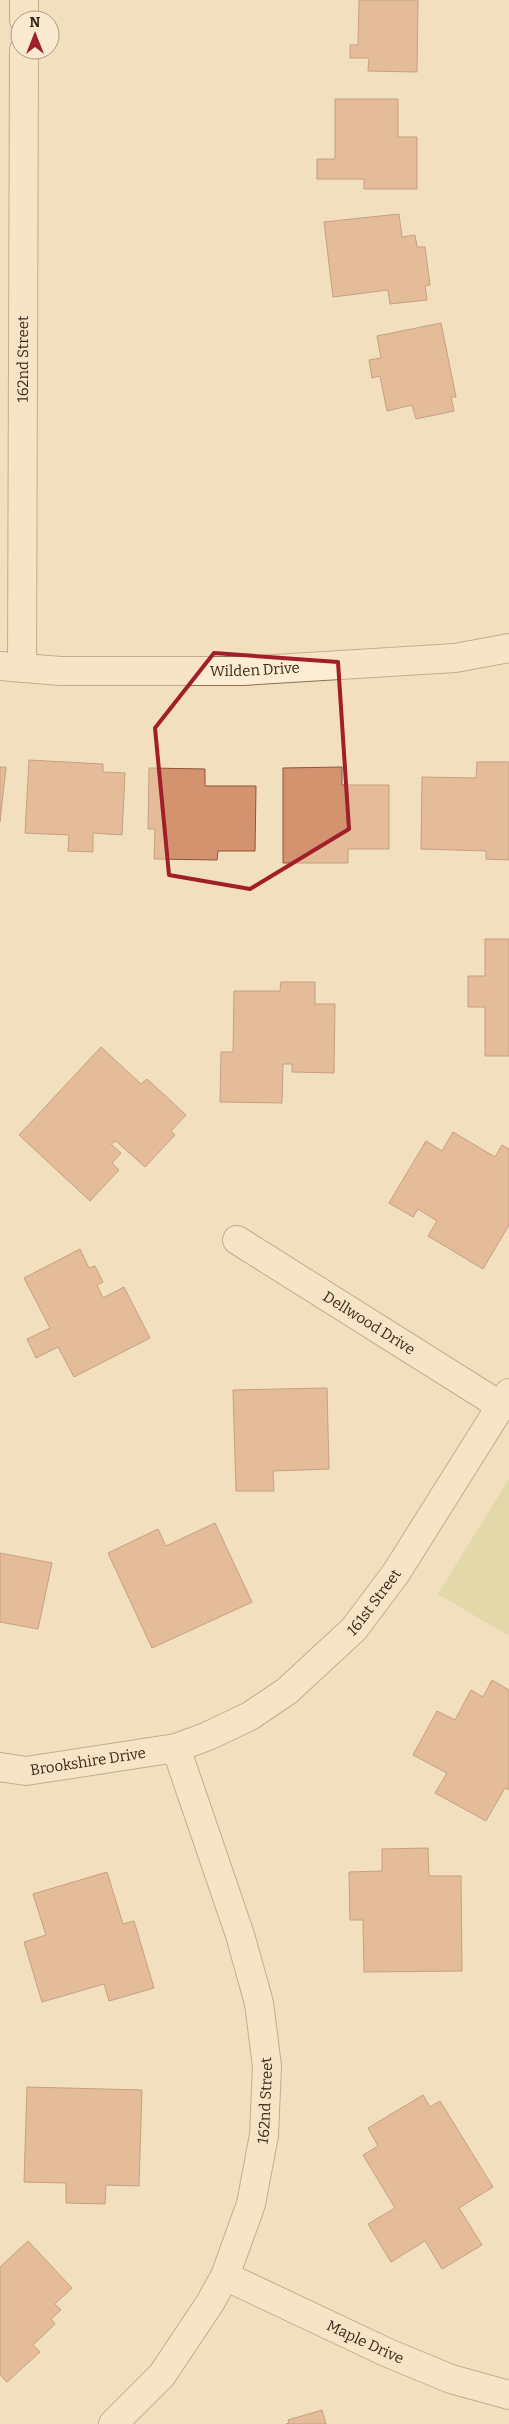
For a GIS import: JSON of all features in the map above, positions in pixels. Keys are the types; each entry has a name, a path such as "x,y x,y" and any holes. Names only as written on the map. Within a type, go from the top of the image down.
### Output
{"street":[{"name":"162nd Street","path":"11,667 24,60"},
{"name":"Wilden Drive","path":"11,667 60,670 243,670 455,658 509,648"},
{"name":"Dellwood Drive","path":"237,1240 505,1400"},
{"name":"161st Street","path":"176,1748 208,1736 250,1716 287,1691 354,1630 396,1573 505,1400"},
{"name":"162nd Street","path":"113,2424 162,2375 210,2303 225,2276 251,2204 264,2135 267,2066 259,2003 240,1935 176,1748"},
{"name":"Brookshire Drive","path":"0,1767 26,1771 176,1748"},
{"name":"Maple Drive","path":"225,2276 388,2353 451,2379 509,2395"}],"highlighted area":[{"path":"214,653 338,662 349,829 250,889 169,875 155,728"}],"green space":[{"path":"509,1479 509,1636 438,1594"}],"building":[{"path":"359,0 418,0 417,72 368,71 369,58 350,58 350,45 358,45"},
{"path":"335,99 398,99 398,137 417,137 417,189 364,189 364,179 317,179 317,159 335,159"},
{"path":"399,214 402,237 415,235 417,247 425,247 430,285 425,286 427,300 390,304 388,290 333,297 324,222"},
{"path":"441,323 456,397 451,397 454,411 416,419 412,405 387,411 380,376 372,378 369,360 381,358 377,336"},
{"path":"29,760 103,764 103,772 125,773 122,835 93,833 93,852 68,851 69,835 25,833"},
{"path":"477,762 509,762 509,860 486,859 486,851 421,849 422,777 476,778"},
{"path":"0,767 6,767 0,822"},
{"path":"342,767 342,785 389,785 389,849 348,849 348,863 283,863 283,768"},
{"path":"149,768 205,769 205,786 256,786 255,851 218,851 217,860 154,859 155,829 148,829"},
{"path":"485,939 509,939 509,1056 485,1056 485,1007 468,1007 468,976 485,976"},
{"path":"281,982 315,982 315,1004 335,1004 334,1073 292,1072 292,1064 283,1064 282,1103 220,1102 221,1052 233,1052 234,991 280,991"},
{"path":"101,1047 141,1084 147,1079 186,1115 171,1131 175,1135 145,1167 116,1141 111,1144 121,1153 112,1163 119,1170 90,1201 19,1135"},
{"path":"453,1132 495,1157 502,1145 509,1149 509,1225 483,1269 428,1236 437,1221 418,1209 413,1217 389,1203 426,1141 442,1151"},
{"path":"80,1249 89,1268 95,1266 103,1282 97,1285 103,1298 124,1287 150,1338 74,1377 58,1347 36,1358 27,1339 50,1328 24,1278"},
{"path":"327,1388 329,1469 273,1471 274,1491 236,1491 233,1390"},
{"path":"215,1523 252,1602 152,1648 108,1553 158,1529 166,1546"},
{"path":"0,1553 52,1563 38,1629 0,1622"},
{"path":"492,1680 509,1690 509,1790 505,1788 486,1821 435,1793 447,1773 413,1755 437,1711 455,1720 471,1690 483,1697"},
{"path":"428,1848 429,1876 461,1876 462,1971 364,1972 363,1920 350,1920 349,1872 382,1871 382,1849"},
{"path":"107,1872 123,1924 134,1921 154,1988 109,2001 104,1984 42,2002 24,1942 46,1935 33,1894"},
{"path":"27,2087 142,2090 139,2186 106,2185 105,2204 66,2203 66,2183 24,2182"},
{"path":"423,2095 430,2107 440,2101 493,2187 459,2208 482,2245 442,2269 425,2241 391,2262 368,2224 395,2208 363,2155 378,2146 368,2128"},
{"path":"28,2241 72,2288 55,2304 61,2310 51,2319 55,2324 33,2345 40,2352 7,2382 0,2375 0,2267"},
{"path":"322,2410 326,2424 286,2424 289,2423 288,2420"}]}
